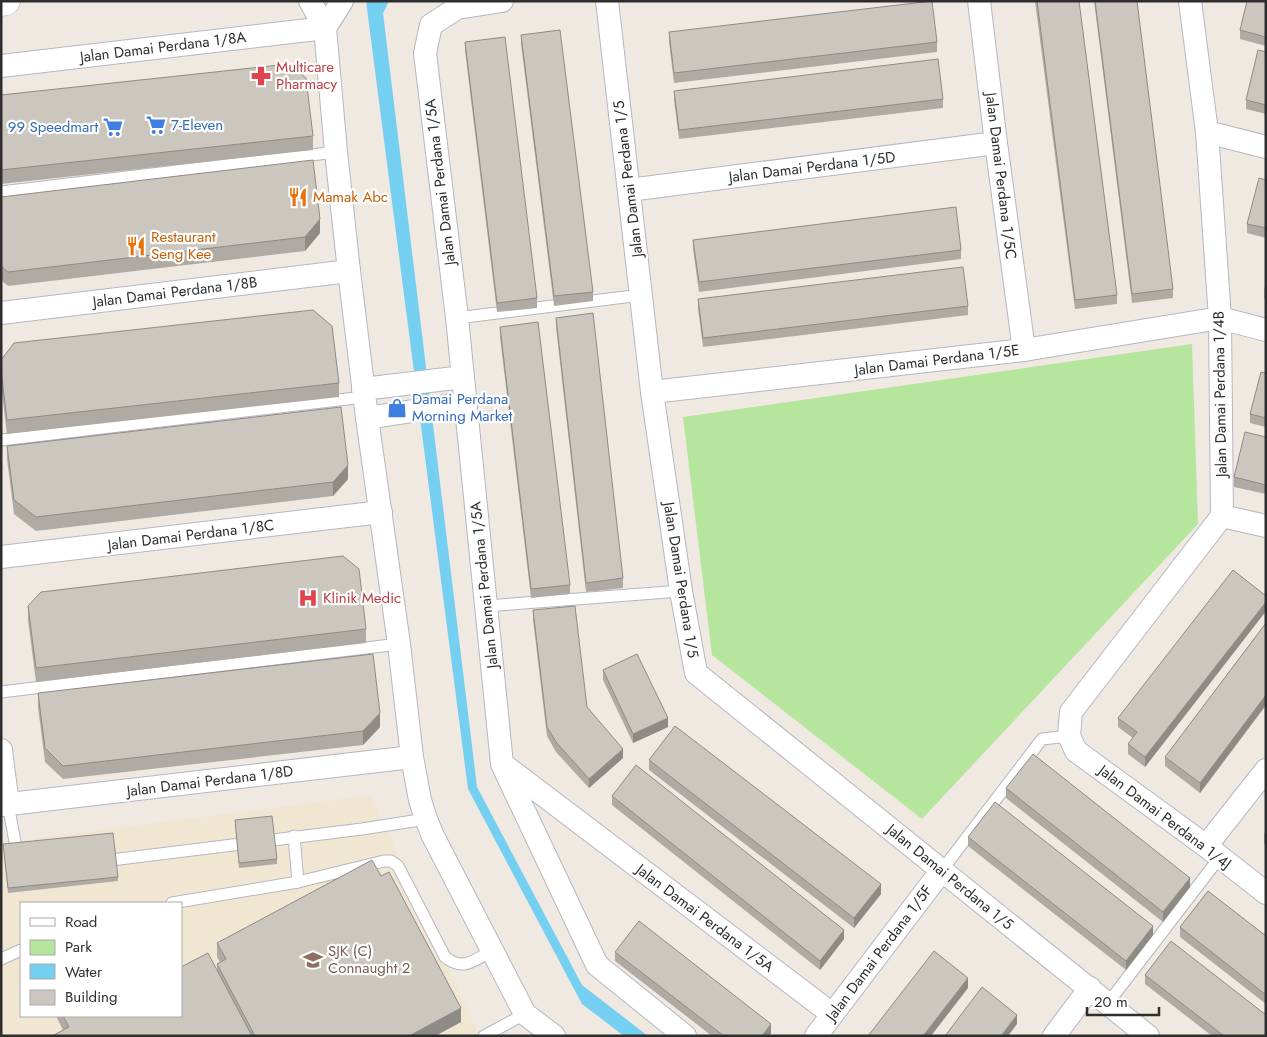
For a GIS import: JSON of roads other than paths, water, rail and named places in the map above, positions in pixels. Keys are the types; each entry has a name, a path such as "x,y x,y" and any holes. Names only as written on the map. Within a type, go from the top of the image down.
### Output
{"main road":[{"path":"1,2 6,1"}],"street":[{"path":"310,1 325,28 336,152 365,401 399,644 412,757 426,819 525,1014 554,1036"},
{"path":"325,28 342,1"},
{"name":"Jalan Damai Perdana 1/5A","path":"502,1 457,8 432,25 424,53 457,318 454,378 456,405 486,606 502,764 832,1014"},
{"name":"Jalan Damai Perdana 1/5","path":"607,1 652,392 696,673 1148,1036"},
{"name":"Jalan Damai Perdana 1/5C","path":"979,1 1024,350"},
{"name":"Jalan Damai Perdana 1/4B","path":"1190,1 1207,132 1220,318 1222,516"},
{"name":"Jalan Damai Perdana 1/8A","path":"1,66 325,28"},
{"path":"1207,132 1266,148"},
{"name":"Jalan Damai Perdana 1/5D","path":"629,190 996,143"},
{"name":"Jalan Damai Perdana 1/8B","path":"1,312 349,271"},
{"path":"1220,318 1266,330"},
{"name":"Jalan Damai Perdana 1/5E","path":"652,392 1024,350 1220,318"},
{"path":"365,401 412,383 454,378"},
{"path":"365,401 416,410 456,405"},
{"name":"Jalan Damai Perdana 1/8C","path":"1,558 380,512"},
{"path":"1069,736 1071,712 1222,516 1266,526"},
{"name":"Jalan Damai Perdana 1/4J","path":"1069,736 1076,751 1266,893"},
{"path":"1,750 5,805"},
{"name":"Jalan Damai Perdana 1/8D","path":"5,805 412,757"},
{"path":"502,764 597,965 685,1036"},
{"path":"1213,852 1266,770"},
{"name":"Jalan Damai Perdana 1/5F","path":"816,1036 942,870"},
{"path":"1054,1036 1090,988"}],"lane":[{"path":"1,192 336,152"},
{"path":"457,318 641,295"},
{"path":"1,440 365,401"},
{"path":"486,606 682,591"},
{"path":"1,692 399,644"},
{"path":"942,870 1042,738 1069,736"},
{"path":"5,805 19,866"},
{"path":"87,864 426,819"},
{"path":"294,836 298,882"},
{"path":"1108,1003 1213,852"},
{"path":"178,902 298,882 384,861 391,861 398,866 446,957 454,963 464,965 493,950"},
{"path":"1,959 20,950"},
{"path":"484,1036 525,1014"}],"water":[{"path":"366,1 389,1 383,13 477,787 582,985 648,1036 624,1036 582,1004 468,789"}],"place":[{"name":"Multicare Pharmacy","path":"261,76"},
{"name":"7-Eleven","path":"156,125"},
{"name":"99 Speedmart","path":"113,127"},
{"name":"Mamak Abc","path":"298,197"},
{"name":"Restaurant Seng Kee","path":"136,246"},
{"name":"Damai Perdana Morning Market","path":"397,408"},
{"name":"Klinik Medic","path":"308,598"},
{"name":"SJK (C) Connaught 2","path":"313,960"}]}
